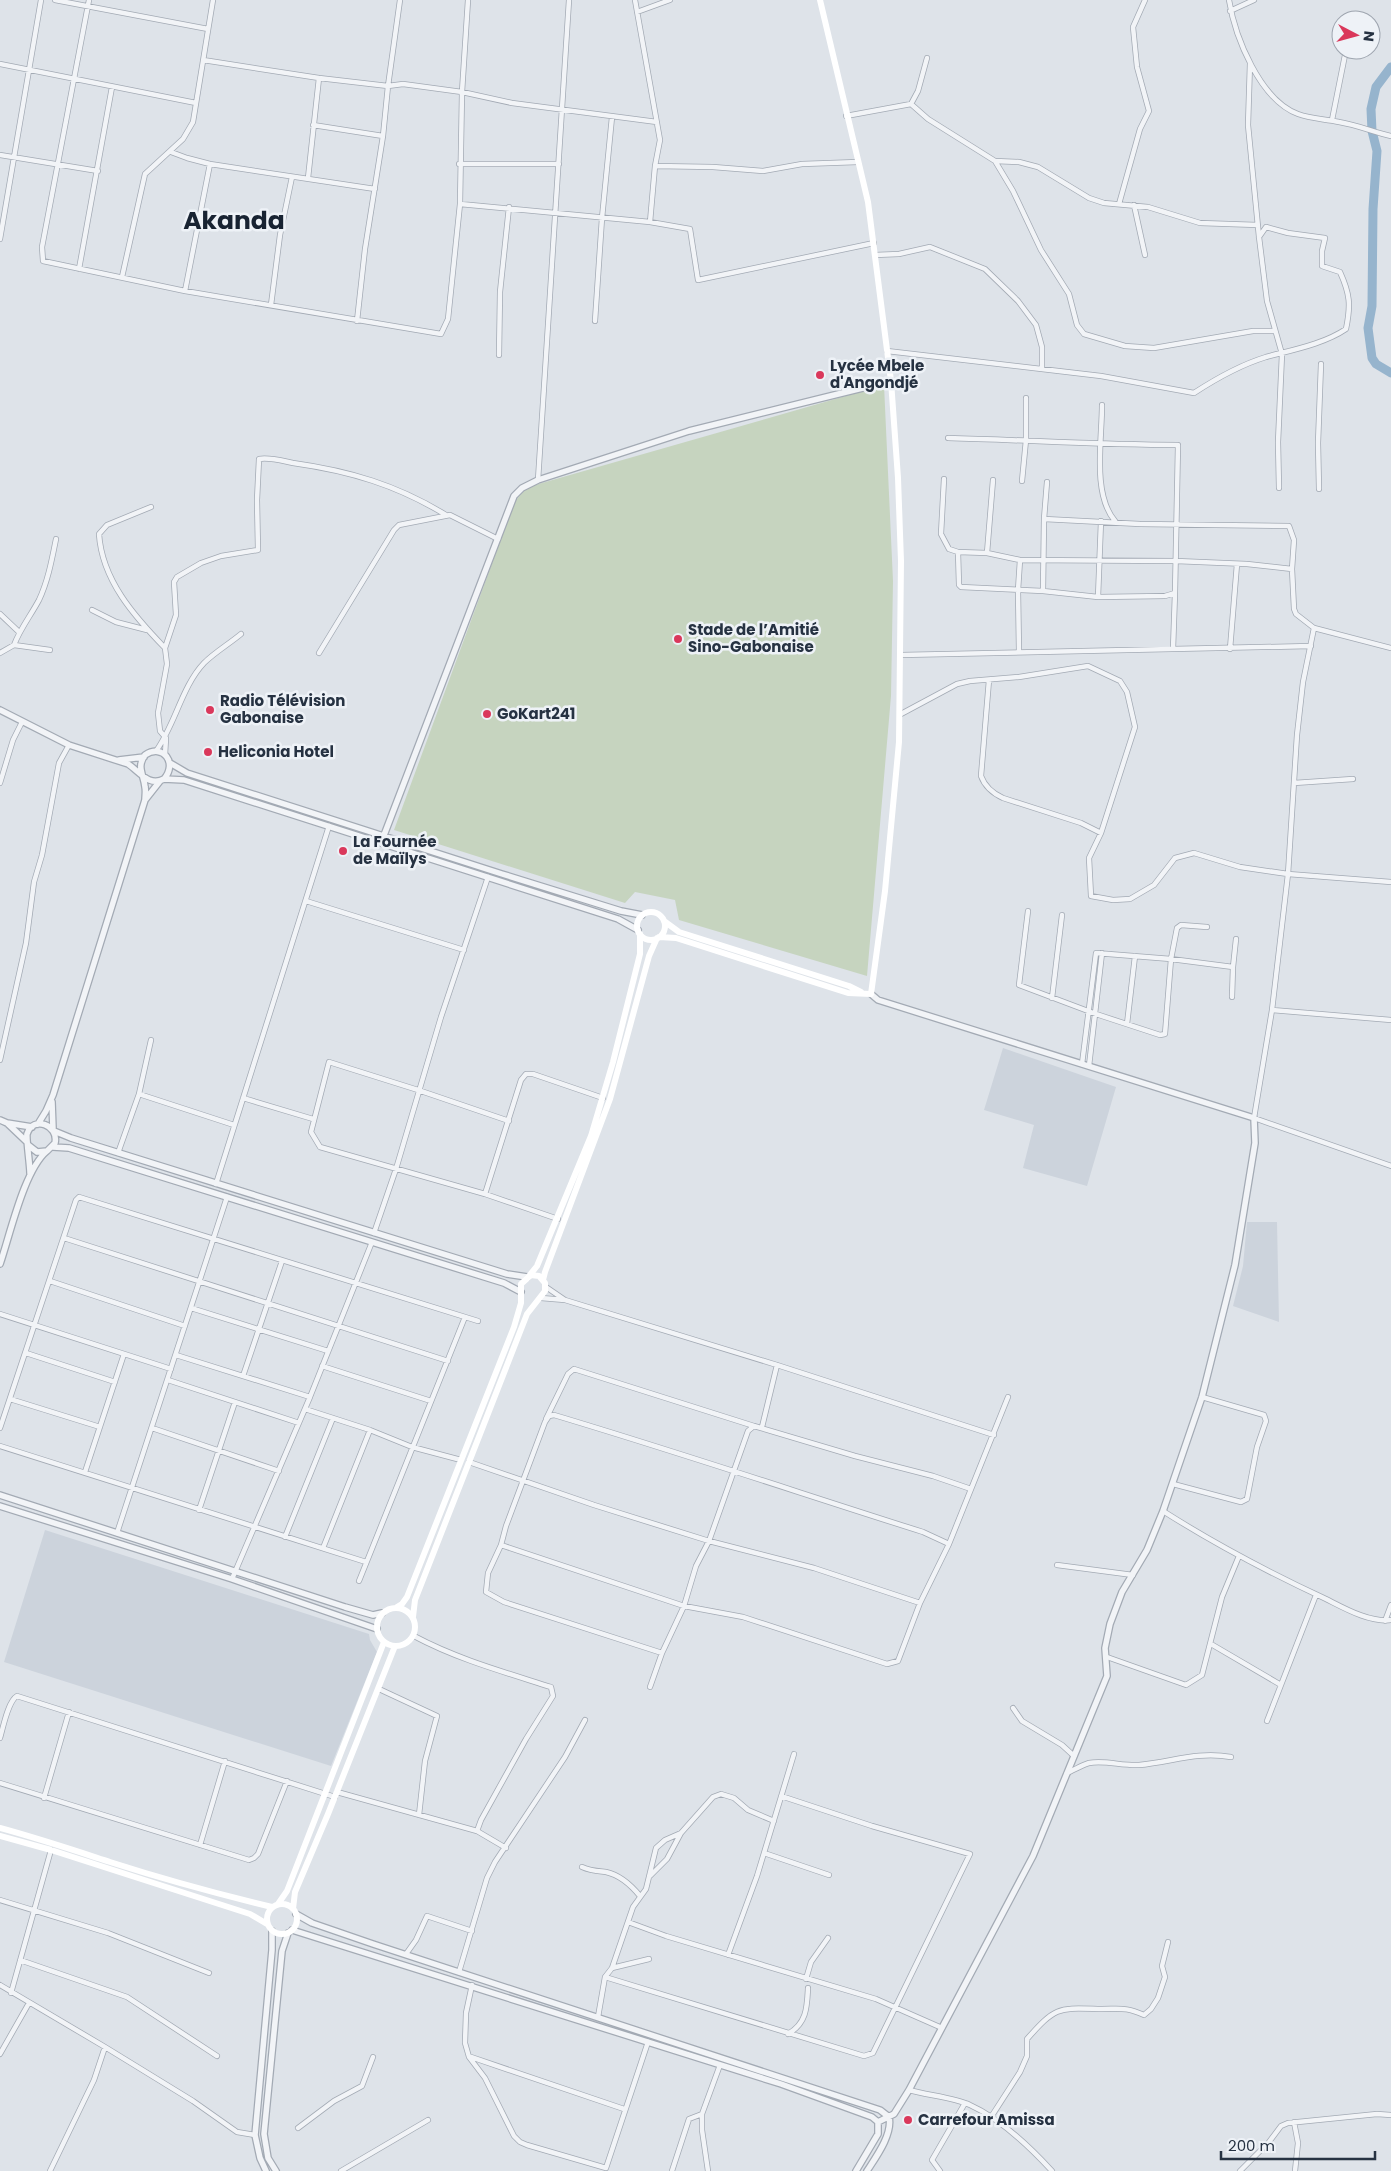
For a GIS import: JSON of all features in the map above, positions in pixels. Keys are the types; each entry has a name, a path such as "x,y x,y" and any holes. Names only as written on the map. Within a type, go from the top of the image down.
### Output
{"main road":[{"path":"639,932 646,939 676,938 848,993 871,994 891,842 900,714 902,655 899,506 891,381 868,202 846,116 820,0"},
{"path":"397,1607 408,1611 416,1625 414,1636 406,1644 395,1646 384,1642 377,1629 378,1621 382,1613 402,1604 407,1597 514,1327 522,1284 537,1266 591,1136 604,1098 640,954 638,922 642,915 655,912 679,932 849,986 862,993"},
{"path":"413,1617 415,1600 527,1314 539,1299 545,1284 544,1272 610,1099 649,956 664,930 664,921"},
{"path":"528,1276 535,1275 545,1284"},
{"path":"522,1292 530,1300 539,1299"},
{"path":"267,1924 267,1915 287,1891 384,1642"},
{"path":"0,1836 52,1850 250,1914 267,1924 272,1931 280,1934 290,1931 296,1922 294,1912 295,1892 395,1646"},
{"path":"0,1828 54,1842 110,1862 240,1900 275,1906 286,1905 294,1912"}],"street":[{"path":"0,239 41,0"},
{"path":"55,0 208,29"},
{"path":"88,0 42,247 44,261 79,270 185,291 441,334 448,320 460,204 462,92 468,0"},
{"path":"122,277 145,174 183,139 193,122 212,0"},
{"path":"357,321 365,249 384,136 388,86 400,0"},
{"path":"538,480 569,0"},
{"path":"635,0 660,140 655,166 650,222"},
{"path":"637,12 670,0"},
{"path":"1120,204 1140,129 1149,112 1137,68 1133,27 1145,0"},
{"path":"1228,0 1230,11 1250,63 1271,95 1280,104 1297,114 1332,120 1391,136"},
{"path":"1230,11 1254,0"},
{"path":"911,104 918,91 927,58"},
{"path":"203,60 319,78 388,86 403,84 462,92 512,104 657,122"},
{"path":"1332,120 1344,60"},
{"path":"1250,63 1248,125 1259,237 1267,301 1282,354 1278,442 1279,488"},
{"path":"0,64 196,103"},
{"path":"308,178 319,78"},
{"path":"79,270 112,87"},
{"path":"846,116 911,104"},
{"path":"911,104 928,119 995,160 1019,162 1038,167 1096,201 1159,209 1200,223 1258,225"},
{"path":"595,321 602,218 612,117"},
{"path":"313,125 384,136"},
{"path":"171,152 210,164 375,189"},
{"path":"0,155 98,171"},
{"path":"995,160 1041,250 1068,294 1077,325 1084,334 1125,346 1154,348 1254,331 1275,331"},
{"path":"655,166 713,166 763,171 802,164 858,162"},
{"path":"185,291 210,164"},
{"path":"460,164 559,164"},
{"path":"272,305 280,235 292,177"},
{"path":"460,204 509,207 650,222 690,229 698,280 874,243"},
{"path":"1134,205 1145,255"},
{"path":"499,355 500,292 509,207"},
{"path":"887,351 1101,376 1194,393 1224,373 1282,354 1340,333 1346,329 1350,312 1349,291 1340,272 1322,266 1322,251 1326,238 1288,233 1266,227 1259,237"},
{"path":"875,255 899,254 930,247 985,269 1018,301 1036,325 1042,347 1042,369"},
{"path":"1319,489 1318,443 1321,364"},
{"path":"381,843 514,496 522,488 538,480 689,432 891,381"},
{"path":"1022,481 1026,440 1026,398"},
{"path":"1102,405 1100,484 1107,512 1115,521"},
{"path":"948,438 1026,440 1102,445 1178,445 1173,649"},
{"path":"165,755 166,738 160,731 158,712 168,659 166,648 176,615 173,589 177,577 201,563 221,556 258,550 257,500 259,459 322,467 376,482 417,498 446,515"},
{"path":"944,479 941,534 948,549 958,552 987,553 1020,560 1176,561 1292,569"},
{"path":"987,553 993,480"},
{"path":"1044,591 1044,519 1048,482"},
{"path":"151,507 107,525 99,534 101,555 119,594 148,631 166,648"},
{"path":"319,653 394,530 399,526 450,515 498,538"},
{"path":"1044,519 1289,526 1294,540 1292,569 1294,609 1296,614 1314,628 1391,648"},
{"path":"1098,597 1101,521"},
{"path":"14,645 19,632 40,598 51,564 56,538"},
{"path":"958,552 961,586 1044,591 1098,597 1165,596 1175,593"},
{"path":"1019,652 1018,590 1020,560"},
{"path":"1230,649 1237,564"},
{"path":"92,610 116,622 148,631"},
{"path":"0,614 19,632"},
{"path":"878,2122 894,2114 910,2090 1033,1856 1107,1676 1106,1648 1110,1624 1122,1592 1134,1575 1147,1550 1174,1484 1202,1396 1235,1265 1255,1143 1254,1118 1272,1010 1288,874 1300,709 1314,628"},
{"path":"30,1175 27,1134 32,1127 38,1124 53,1095 145,800 146,786 140,763 149,753 156,751 166,738 187,689 204,664 241,634"},
{"path":"0,653 14,645 50,650"},
{"path":"902,655 1311,646"},
{"path":"900,714 957,684 1066,671 1082,666 1096,668 1120,681 1127,692 1135,727 1100,832 1089,858 1091,896 1112,900 1130,899 1154,885 1175,858 1194,853 1240,867 1288,874 1391,882"},
{"path":"989,680 981,776 984,784 994,794 1003,798 1081,823 1100,832"},
{"path":"0,710 69,745 128,764 151,781 184,780 618,919 639,932"},
{"path":"0,782 1,773 13,740 22,722"},
{"path":"0,1060 26,943 34,882 42,855 59,763 69,745"},
{"path":"156,751 165,755 170,763 187,773 621,911 642,915"},
{"path":"112,760 144,757"},
{"path":"145,800 169,774 170,763"},
{"path":"1294,783 1353,779"},
{"path":"216,1184 329,826"},
{"path":"374,1233 396,1169 418,1090 488,876"},
{"path":"306,901 464,950"},
{"path":"1028,911 1019,985 1088,1012 1160,1035 1164,1034 1171,959 1177,928 1181,926 1207,928"},
{"path":"1052,998 1062,915"},
{"path":"1232,997 1236,939"},
{"path":"1082,1064 1096,953 1171,959 1233,968"},
{"path":"1089,1066 1102,953"},
{"path":"1126,1024 1135,956"},
{"path":"871,994 878,1000 1254,1118 1391,1166"},
{"path":"1272,1010 1391,1020"},
{"path":"118,1153 140,1094 151,1040"},
{"path":"508,1122 418,1090 329,1062 311,1132 320,1146 485,1194 558,1219"},
{"path":"485,1194 521,1080 526,1074 533,1074 604,1098"},
{"path":"140,1094 234,1125"},
{"path":"0,1264 3,1247 30,1175 39,1158 53,1146 56,1140 51,1114 53,1095"},
{"path":"243,1098 313,1119"},
{"path":"0,1120 32,1127"},
{"path":"7,1123 36,1152 47,1151"},
{"path":"38,1124 47,1125 53,1130 118,1153 216,1184 507,1274 528,1276"},
{"path":"53,1146 69,1148 504,1283 522,1292"},
{"path":"0,1428 76,1200 79,1197 478,1322"},
{"path":"117,1533 227,1197"},
{"path":"64,1238 448,1361"},
{"path":"232,1579 256,1527 372,1242"},
{"path":"243,1376 282,1261"},
{"path":"50,1281 185,1326"},
{"path":"545,1284 565,1300"},
{"path":"539,1299 565,1300 777,1365 994,1435"},
{"path":"191,1308 328,1351"},
{"path":"0,1314 171,1369"},
{"path":"359,1581 465,1317"},
{"path":"26,1353 115,1382"},
{"path":"85,1472 124,1354"},
{"path":"176,1355 310,1396"},
{"path":"762,1427 777,1365"},
{"path":"322,1366 431,1401"},
{"path":"662,1653 504,1602 486,1592 488,1573 501,1545 506,1526 545,1422 568,1374 574,1370 754,1426 933,1476 971,1489"},
{"path":"168,1380 299,1423"},
{"path":"501,1545 684,1606 743,1617 887,1664 892,1664 898,1662 920,1603 949,1544 1008,1396"},
{"path":"1174,1484 1240,1502 1246,1499 1257,1447 1266,1422 1264,1415 1202,1396"},
{"path":"10,1399 100,1427"},
{"path":"199,1510 235,1402"},
{"path":"305,1409 412,1446 461,1460"},
{"path":"545,1422 549,1416 554,1415 923,1532 949,1544"},
{"path":"285,1537 333,1418"},
{"path":"650,1686 662,1653 684,1606 696,1566 709,1541 748,1431 754,1426"},
{"path":"152,1428 279,1471"},
{"path":"323,1548 370,1430"},
{"path":"0,1446 366,1562"},
{"path":"469,1462 709,1541 814,1568 920,1603"},
{"path":"0,1495 354,1610 373,1615 382,1613"},
{"path":"0,1506 232,1579 377,1629"},
{"path":"1163,1511 1239,1556 1316,1595 1352,1612 1385,1621 1391,1620"},
{"path":"1107,1657 1186,1685 1202,1675 1222,1597 1239,1556"},
{"path":"1057,1565 1134,1575"},
{"path":"1267,1721 1316,1595"},
{"path":"1385,1621 1391,1604"},
{"path":"414,1636 441,1650 471,1662 551,1687 552,1696 481,1820 477,1832"},
{"path":"1211,1644 1280,1685"},
{"path":"379,1689 436,1716 425,1761 420,1815"},
{"path":"0,1738 10,1704 13,1698 17,1696 326,1793 420,1815 477,1832 506,1848"},
{"path":"1014,1708 1022,1721 1062,1745 1074,1756"},
{"path":"44,1798 70,1712"},
{"path":"460,1972 487,1878 495,1862 506,1848 564,1757 585,1720"},
{"path":"728,1955 764,1853 794,1754"},
{"path":"1068,1773 1088,1764 1100,1762 1140,1765 1192,1755 1215,1754 1231,1757"},
{"path":"200,1845 225,1761"},
{"path":"0,1783 249,1860 258,1854 287,1781"},
{"path":"650,1877 667,1859 681,1833 713,1797 721,1794 734,1798 748,1810 774,1821"},
{"path":"605,1977 864,2056 869,2056 873,2053 894,2006 970,1854 872,1826 781,1796"},
{"path":"598,2018 605,1977 612,1968 628,1922 640,1896 646,1889 656,1848 665,1840 681,1833"},
{"path":"11,1993 52,1850"},
{"path":"764,1853 829,1875"},
{"path":"582,1867 615,1875 629,1884 640,1896"},
{"path":"0,1900 108,1933 209,1973"},
{"path":"294,1912 312,1923 880,2110 890,2117"},
{"path":"406,1954 416,1940 427,1916 472,1931"},
{"path":"628,1922 666,1936 876,1999 942,2028"},
{"path":"266,2171 260,2158 255,2135 272,1950 272,1931"},
{"path":"276,2171 268,2158 264,2134 281,1960 290,1931 472,1985 720,2065 872,2117 878,2122"},
{"path":"806,1979 811,1962 828,1938"},
{"path":"991,2117 1020,2072 1027,2056 1027,2039 1049,2016 1068,2008 1129,2008 1144,2015 1152,2009 1165,1977 1162,1966 1168,1942"},
{"path":"612,1968 648,1959"},
{"path":"20,1960 127,1997 218,2056"},
{"path":"0,1985 105,2046 193,2101 237,2132 255,2135"},
{"path":"472,1985 464,2035 469,2057 485,2078 514,2136 520,2142 527,2145 606,2168 624,2109 648,2042"},
{"path":"788,2034 802,2023 807,2007 808,1988"},
{"path":"0,2054 29,2003"},
{"path":"50,2171 94,2080 105,2046"},
{"path":"298,2128 334,2101 362,2086 372,2057"},
{"path":"469,2057 624,2109"},
{"path":"708,2171 702,2130 702,2114 720,2065"},
{"path":"910,2090 965,2103 991,2117 1012,2132 1052,2171"},
{"path":"940,2171 932,2160 965,2103"},
{"path":"672,2171 689,2119 702,2114"},
{"path":"1240,2171 1269,2142 1281,2126 1294,2122 1377,2114 1391,2115"},
{"path":"867,2171 889,2129 890,2117"},
{"path":"341,2171 428,2120"},
{"path":"856,2171 878,2134 878,2122"},
{"path":"1294,2122 1298,2142 1295,2171"}],"shaded area":[{"path":"1003,1048 1116,1087 1087,1186 1023,1168 1034,1125 984,1110"},
{"path":"1247,1222 1277,1222 1279,1322 1233,1306 1243,1266"},
{"path":"45,1530 369,1634 370,1640 377,1652 331,1766 4,1662"}],"green space":[{"name":"Stade de l’Amitié Sino-Gabonaise","path":"884,385 893,581 891,696 867,976 679,920 675,900 635,892 625,903 394,830 515,501 524,491 535,485"}],"waterway":[{"path":"1391,67 1376,87 1371,109 1372,131 1377,151 1373,209 1372,306 1368,328 1372,358 1376,364 1391,373"}],"place":[{"name":"Lycée Mbele d'Angondjé","path":"820,375"},
{"name":"Stade de l’Amitié Sino-Gabonaise","path":"678,639"},
{"name":"Radio Télévision Gabonaise","path":"210,710"},
{"name":"GoKart241","path":"487,714"},
{"name":"Heliconia Hotel","path":"208,752"},
{"name":"La Fournée de Maïlys","path":"343,851"},
{"name":"Carrefour Amissa","path":"908,2120"}],"district":[{"name":"Akanda","path":"234,220"}]}
